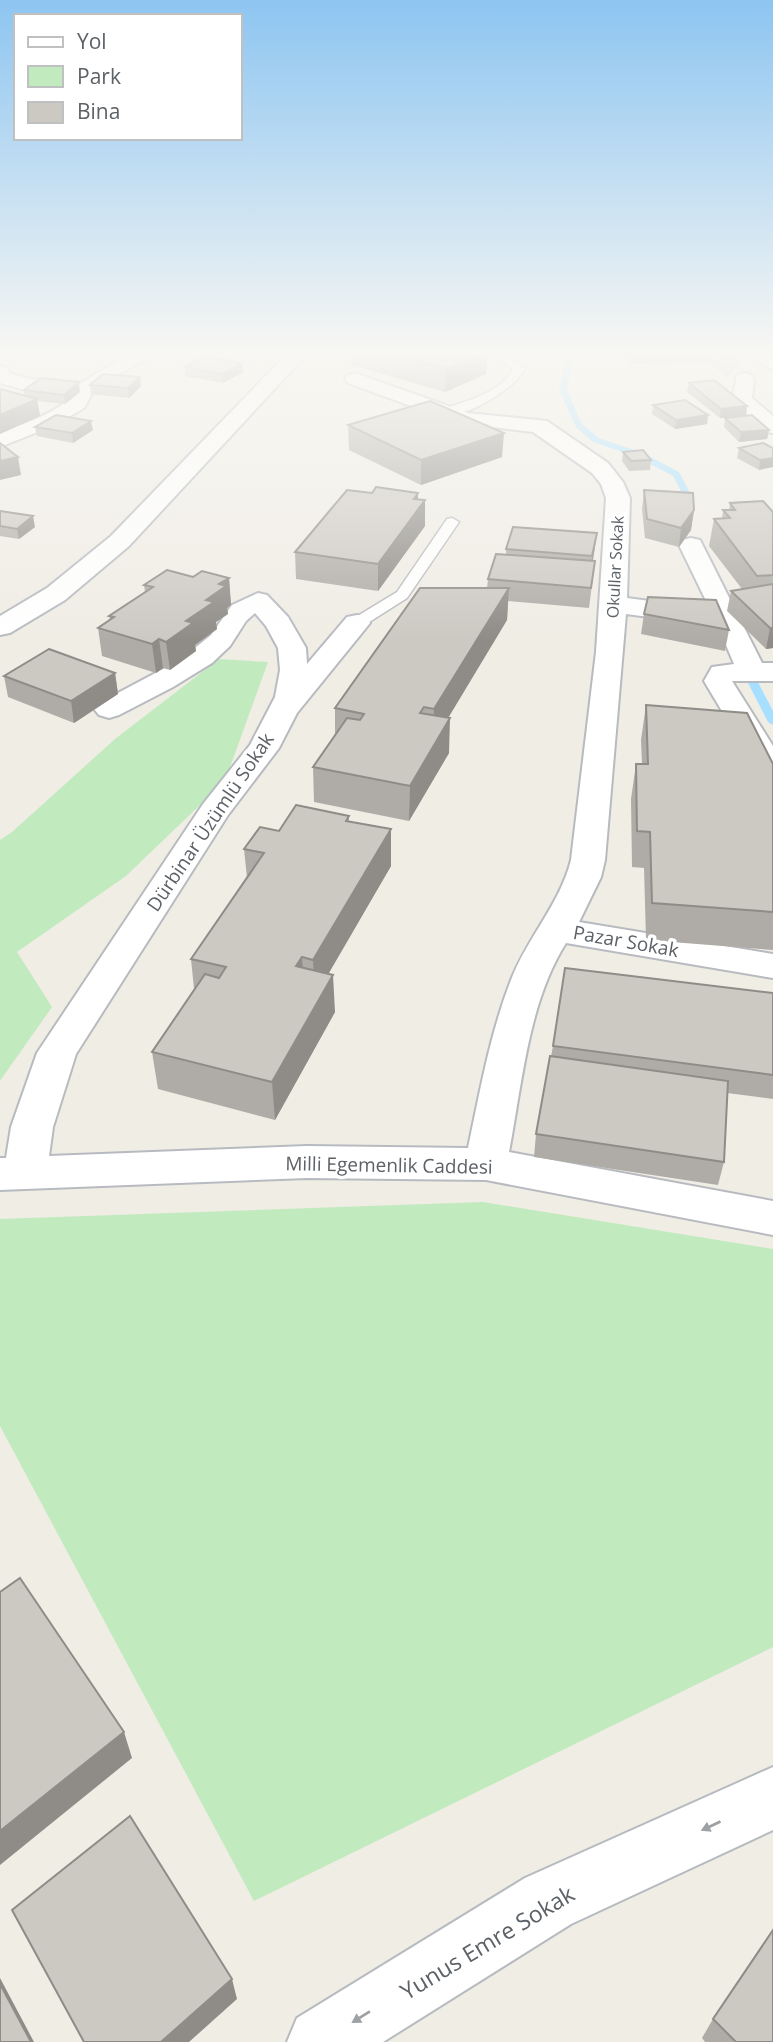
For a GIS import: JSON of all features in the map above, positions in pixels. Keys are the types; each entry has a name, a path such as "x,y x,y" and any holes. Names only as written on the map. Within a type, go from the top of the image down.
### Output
{"street":[{"path":"0,627 56,594 120,541 206,450"},
{"name":"Okullar Sokak","path":"557,930 584,877 588,860 613,604 618,498 612,482 600,468 574,450"},
{"path":"691,545 752,672 722,673 718,681 773,771"},
{"name":"Dürbinar Üzümlü Sokak","path":"13,1173 57,1053 214,811 264,748 290,697 292,648 278,623 258,601 241,608 215,646 171,676 109,709"},
{"path":"613,604 728,619"},
{"path":"282,712 357,623"},
{"name":"Pazar Sokak","path":"486,1164 523,996 546,943 557,930 773,966"},
{"name":"Milli Egemenlik Caddesi","path":"13,1173 307,1162 486,1164 773,1219"},
{"name":"Yunus Emre Sokak","path":"321,2042 548,1901 773,1798"}],"lane":[{"path":"357,623 402,595 452,522"}],"green space":[{"path":"219,659 268,662 225,781 126,876 17,952 52,1007 0,1081 0,840 115,739"},
{"path":"483,1202 773,1249 773,1647 254,1901 0,1426 0,1219"}],"building":[{"path":"0,450 9,450 18,457 0,461"},
{"path":"401,450 451,450 421,460"},
{"path":"643,450 651,460 631,461 623,452"},
{"path":"743,450 773,450 773,458 760,460"},
{"path":"376,487 418,493 414,499 425,500 378,564 295,552 347,490 372,493"},
{"path":"644,490 693,493 694,510 681,528 647,519"},
{"path":"763,501 773,512 773,575 757,576 714,519 730,518 723,510 735,510 730,503"},
{"path":"0,511 33,516 17,529 0,526"},
{"path":"513,527 597,533 592,556 506,549"},
{"path":"496,554 595,561 591,588 488,579"},
{"path":"167,570 193,577 202,571 229,578 219,584 226,586 206,600 214,602 186,621 193,623 166,642 159,639 152,644 98,628 114,617 109,616 153,587 144,585"},
{"path":"773,584 773,628 770,628 731,591"},
{"path":"420,588 509,588 434,709 424,707 420,713 450,718 410,786 313,767 347,718 360,720 364,714 335,708"},
{"path":"648,597 716,600 729,630 644,614"},
{"path":"49,649 115,673 71,701 4,676"},
{"path":"646,705 747,713 773,764 773,912 652,903 650,832 637,831 636,764 648,764"},
{"path":"296,805 349,816 346,821 391,829 313,960 302,957 296,966 333,975 272,1082 152,1052 205,974 219,978 226,967 191,959 264,853 244,849 260,827 279,831"},
{"path":"565,968 773,993 773,1075 553,1046"},
{"path":"550,1056 728,1081 724,1162 536,1134"},
{"path":"20,1578 124,1732 0,1831 0,1592"},
{"path":"130,1816 232,1979 161,2042 84,2042 12,1910"},
{"path":"773,1930 773,2042 736,2042 713,2019"},
{"path":"0,1984 31,2042 0,2042"}],"waterway":[{"path":"626,450 676,474 688,497"},
{"path":"744,665 773,722"}]}
